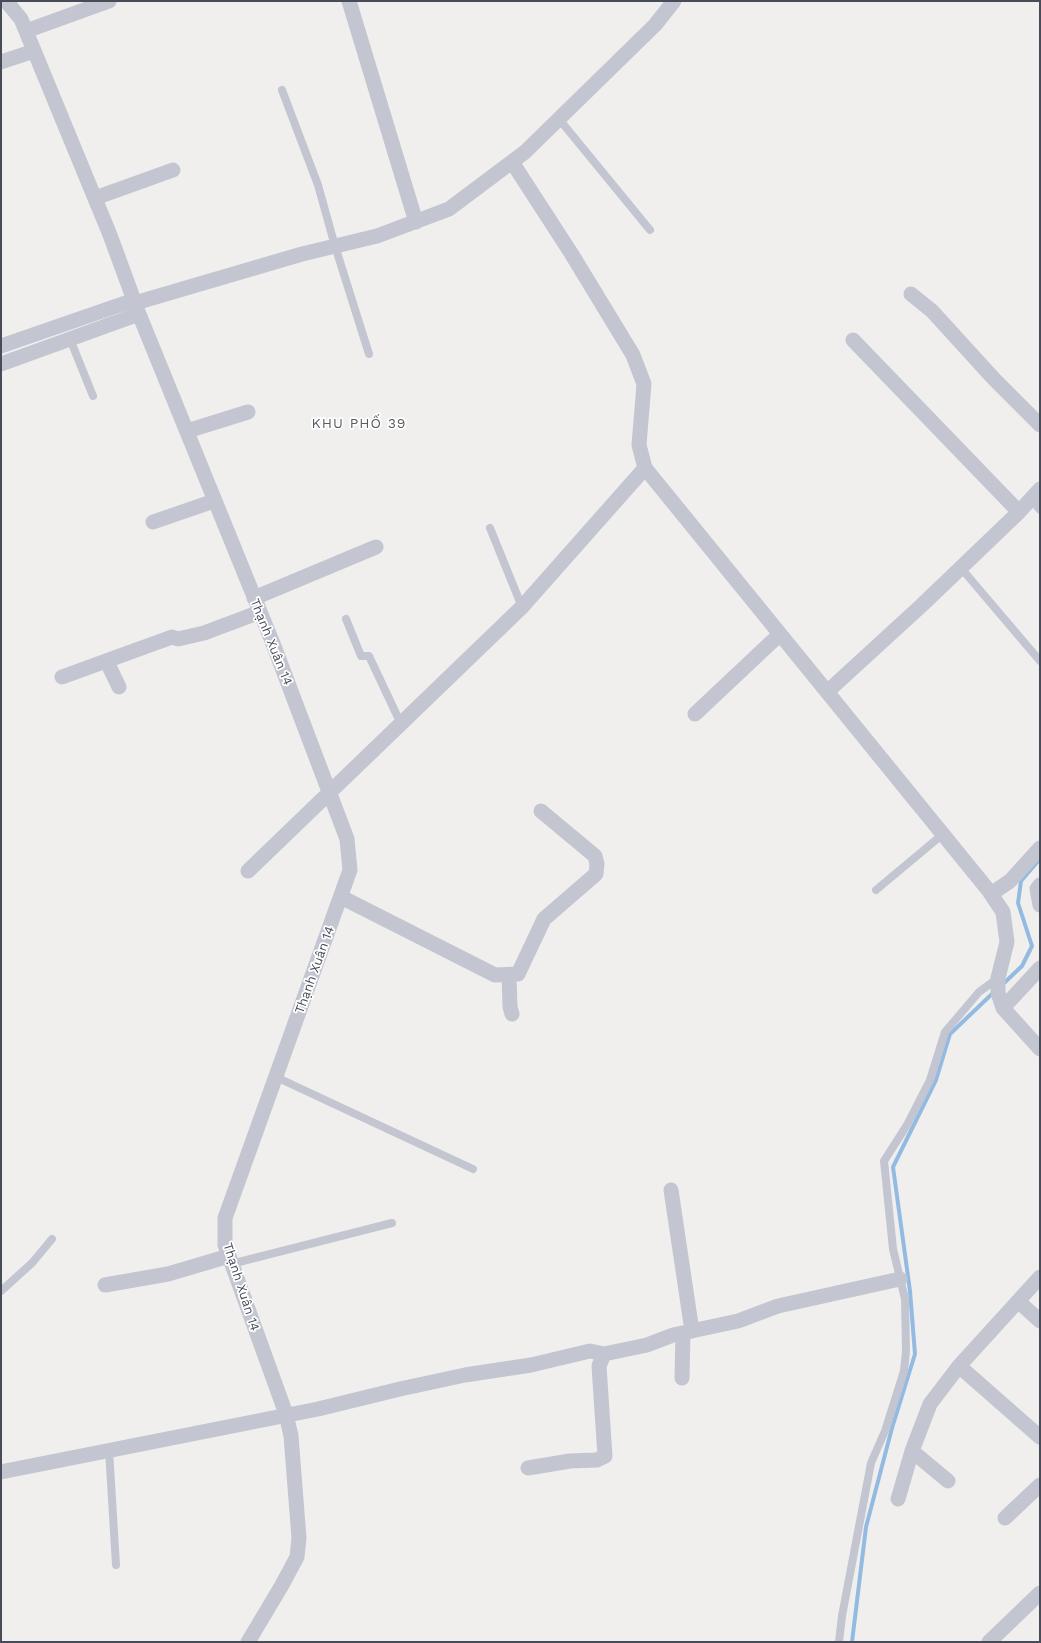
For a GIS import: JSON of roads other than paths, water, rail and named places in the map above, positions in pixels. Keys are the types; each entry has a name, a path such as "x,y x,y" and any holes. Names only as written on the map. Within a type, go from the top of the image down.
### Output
{"street":[{"path":"26,31 109,1"},
{"path":"349,1 416,222"},
{"path":"1,346 136,306 302,254 377,236 449,209 525,152 655,25 674,1"},
{"name":"Thạnh Xuân 14","path":"5,4 20,19 26,31 187,430 214,501 260,612 347,839 350,870 225,1218 225,1245 286,1414 291,1436 299,1538 296,1557 282,1585 248,1642"},
{"path":"1,62 34,51"},
{"path":"512,162 571,253 633,355 644,384 639,445 645,468 991,894 1003,912 1007,942 998,978 998,993 1003,1008 1040,1049"},
{"path":"94,198 173,170"},
{"path":"911,294 932,312 1040,425"},
{"path":"1,364 70,339 136,306"},
{"path":"852,340 1019,512"},
{"path":"187,430 248,412"},
{"path":"248,871 522,607 645,468"},
{"path":"827,692 1019,512 1037,500"},
{"path":"153,522 214,501"},
{"path":"254,598 376,547"},
{"path":"62,677 172,638 178,639 204,633 260,612"},
{"path":"695,714 780,634"},
{"path":"107,662 118,687"},
{"path":"341,897 495,975 509,976 518,974 544,919 596,874 597,864 595,856 540,811"},
{"path":"991,894 1010,881 1040,848"},
{"path":"1040,884 1037,889 1040,905"},
{"path":"1003,1008 1040,968"},
{"path":"509,976 510,1007 512,1014"},
{"path":"671,1190 688,1332 682,1378"},
{"path":"105,1285 168,1274 230,1260"},
{"path":"898,1499 912,1451 930,1404 959,1366 1019,1302 1040,1277"},
{"path":"1,1472 286,1414 318,1409 400,1389 531,1365 590,1351 604,1354 647,1345 688,1332 738,1321 778,1306 900,1279"},
{"path":"1019,1302 1040,1322"},
{"path":"528,1468 570,1461 597,1460 605,1456 599,1366 604,1354"},
{"path":"959,1366 1040,1437"},
{"path":"912,1451 948,1481"},
{"path":"1005,1518 1040,1485"},
{"path":"989,1642 1040,1594"}],"lane":[{"path":"282,90 318,185 335,246 369,354"},
{"path":"558,119 650,230"},
{"path":"70,339 93,396"},
{"path":"490,528 522,607"},
{"path":"961,568 1040,661"},
{"path":"346,619 361,656 368,656 401,724"},
{"path":"876,890 943,834"},
{"path":"839,1642 842,1616 872,1463 885,1431 904,1371 906,1351 905,1299 893,1249 884,1161 907,1125 930,1080 945,1032 979,992 998,978"},
{"path":"276,1077 473,1169"},
{"path":"230,1260 392,1223"},
{"path":"1,1291 32,1263 52,1239"},
{"path":"109,1450 116,1565"}],"waterway":[{"path":"1002,985 1022,966 1032,946 1018,903 1021,881 1039,860"},
{"path":"852,1642 866,1527 892,1428 915,1354 910,1291 893,1167 936,1080 950,1034 994,992"}],"district":[{"name":"KHU PHỐ 39","path":"359,424"}]}
